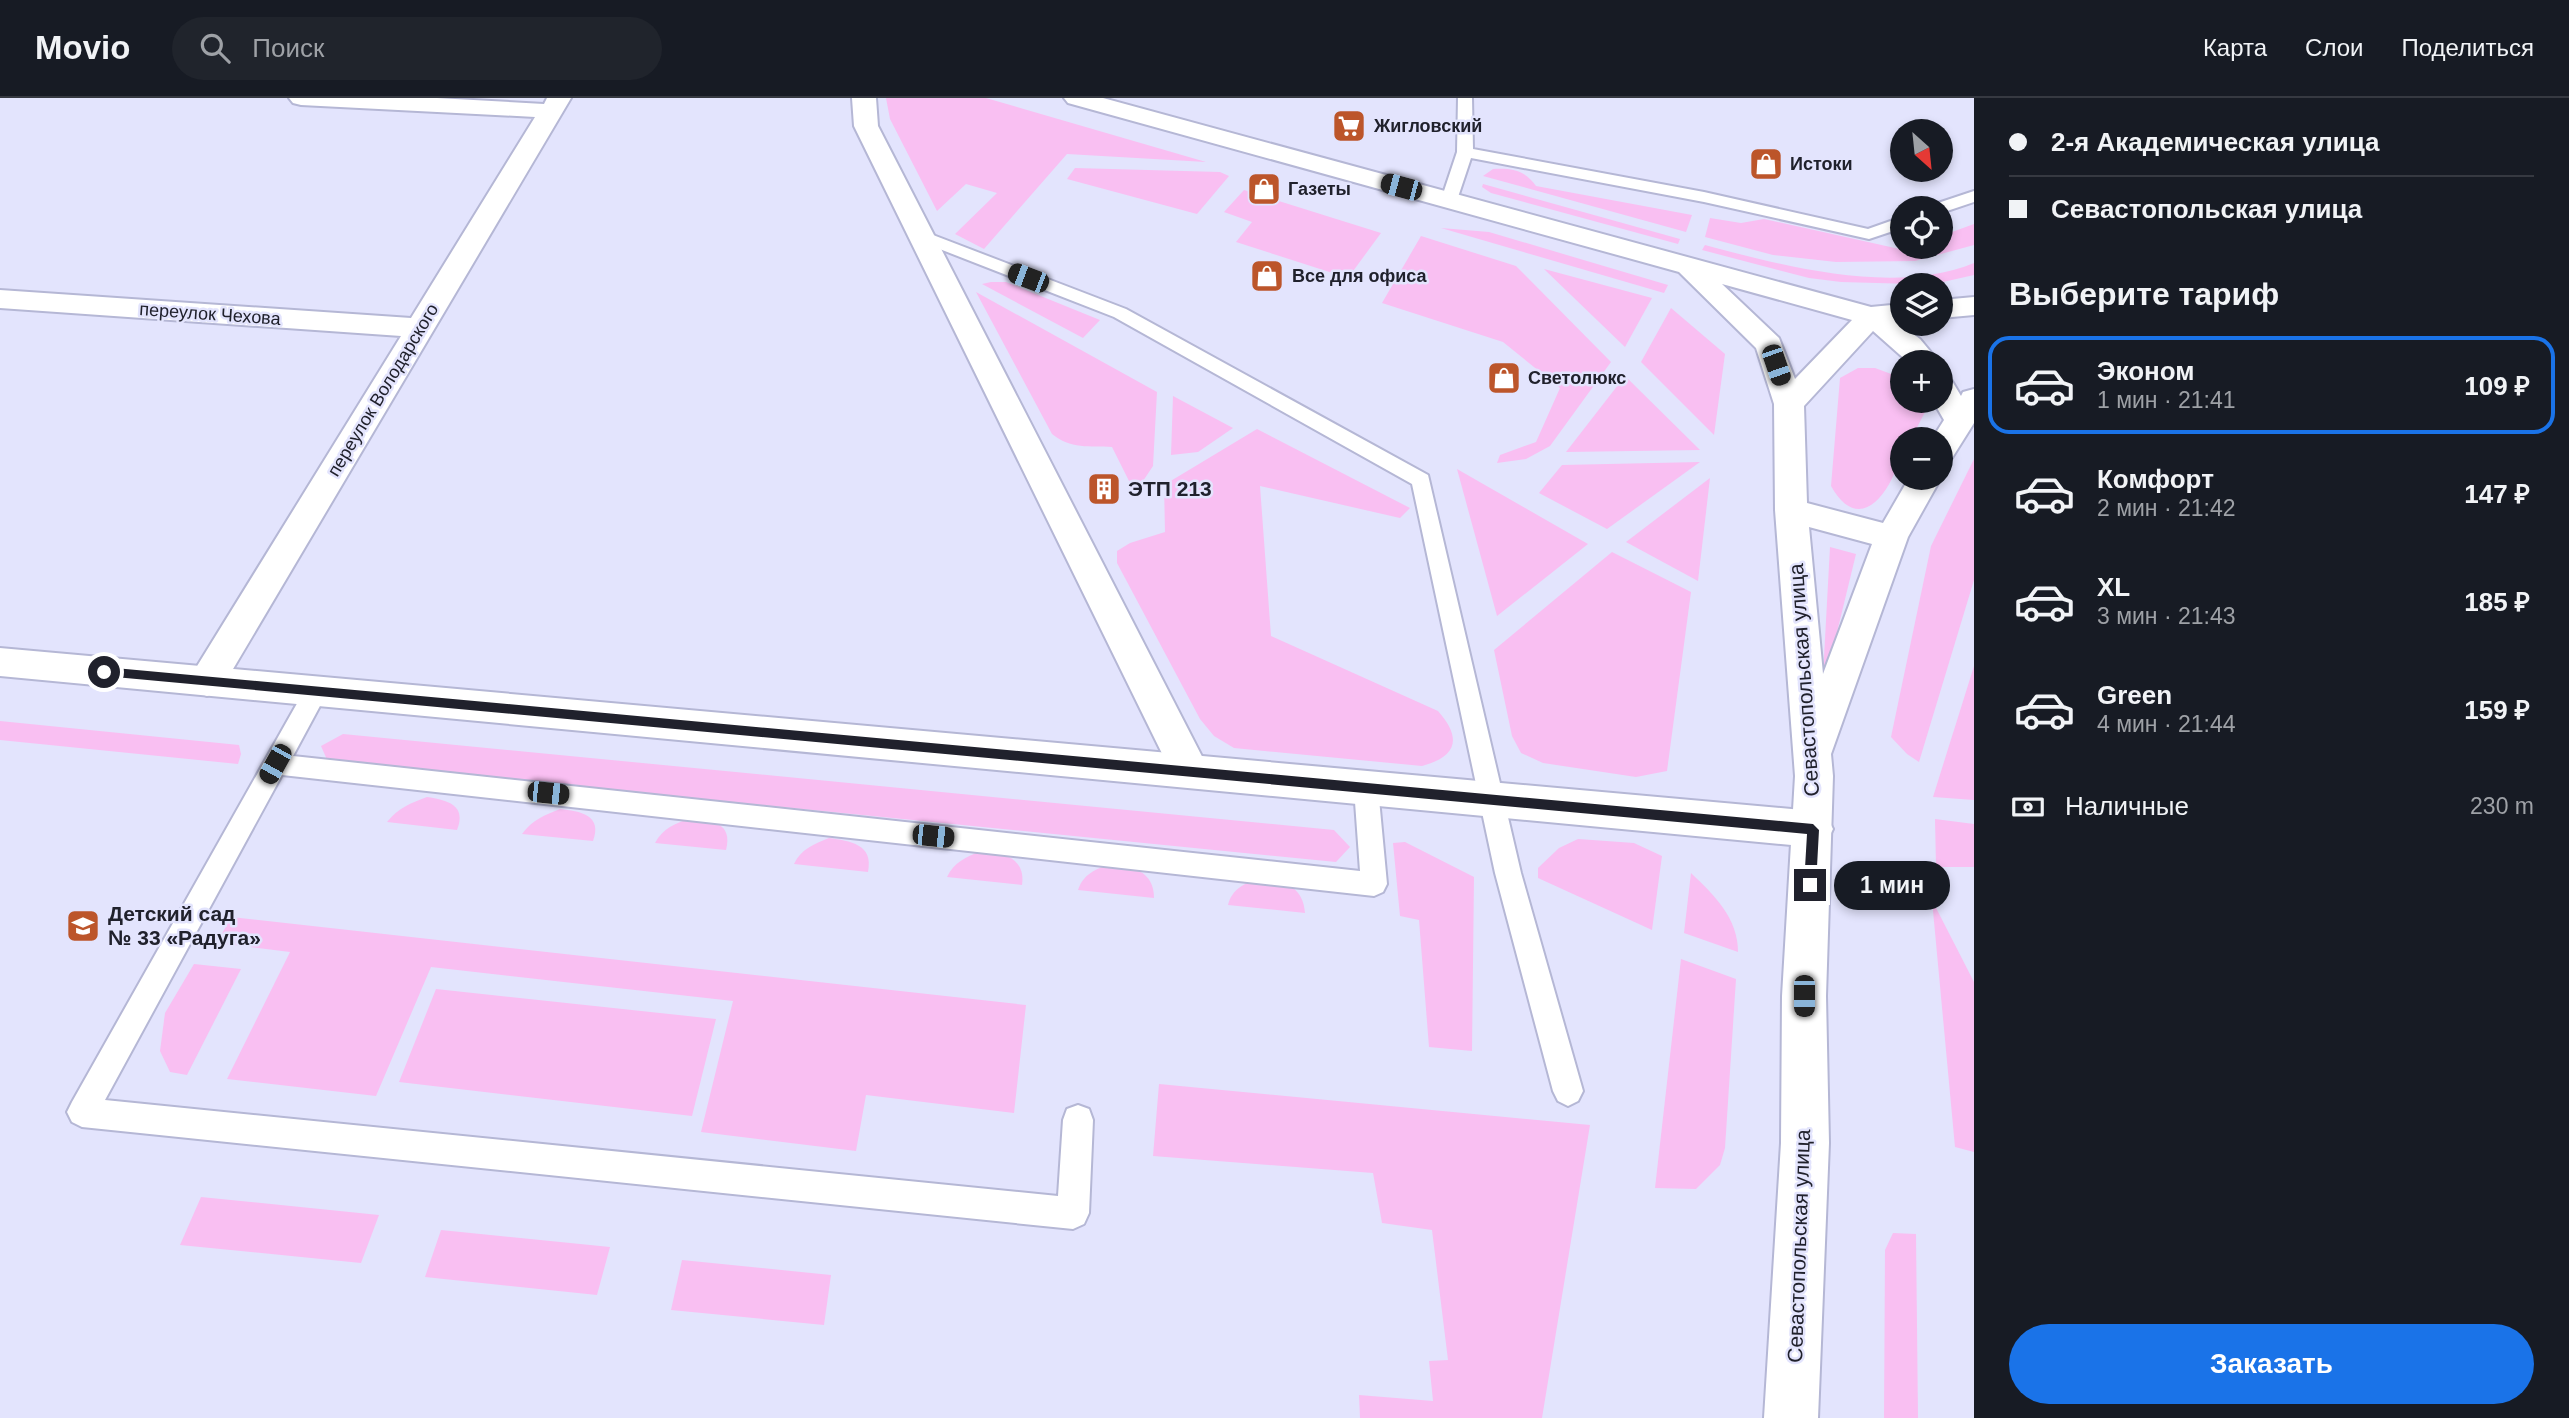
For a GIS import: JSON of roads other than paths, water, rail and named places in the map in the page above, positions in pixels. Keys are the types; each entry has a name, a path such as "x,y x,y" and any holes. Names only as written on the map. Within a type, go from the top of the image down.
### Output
{"street":[{"path":"301,98 555,105"},
{"path":"864,98 866,126 1191,772"},
{"name":"Севастопольская улица","path":"1076,98 1690,268 1769,345 1789,404 1791,510 1812,758 1813,830 1804,996 1805,1143 1791,1418"},
{"name":"переулок Володарского","path":"207,681 555,105"},
{"path":"1690,268 1871,316 1890,314"},
{"name":"переулок Чехова","path":"0,299 421,328"},
{"path":"1953,308 1974,306"},
{"path":"1871,316 1914,350"},
{"path":"1789,404 1871,316"},
{"path":"1953,430 1966,409"},
{"path":"1812,758 1891,537 1918,490"},
{"path":"1791,510 1891,537"},
{"path":"0,662 1813,830"}],"lane":[{"path":"1449,200 1465,152 1465,98"},
{"path":"1465,152 1704,197 1869,234 1890,226"},
{"path":"1953,204 1974,196"},
{"path":"920,236 1120,313 1421,480 1508,873 1568,1091"},
{"path":"316,691 82,1112 1073,1213 1078,1120"},
{"path":"275,764 1374,884 1366,788"}],"place":[{"name":"Жигловский","path":"1349,126"},
{"name":"Истоки","path":"1766,164"},
{"name":"Газеты","path":"1264,189"},
{"name":"Все для офиса","path":"1267,276"},
{"name":"Светолюкс","path":"1504,378"},
{"name":"ЭТП 213","path":"1104,489"},
{"name":"Детский сад № 33 «Радуга»","path":"83,926"}]}
